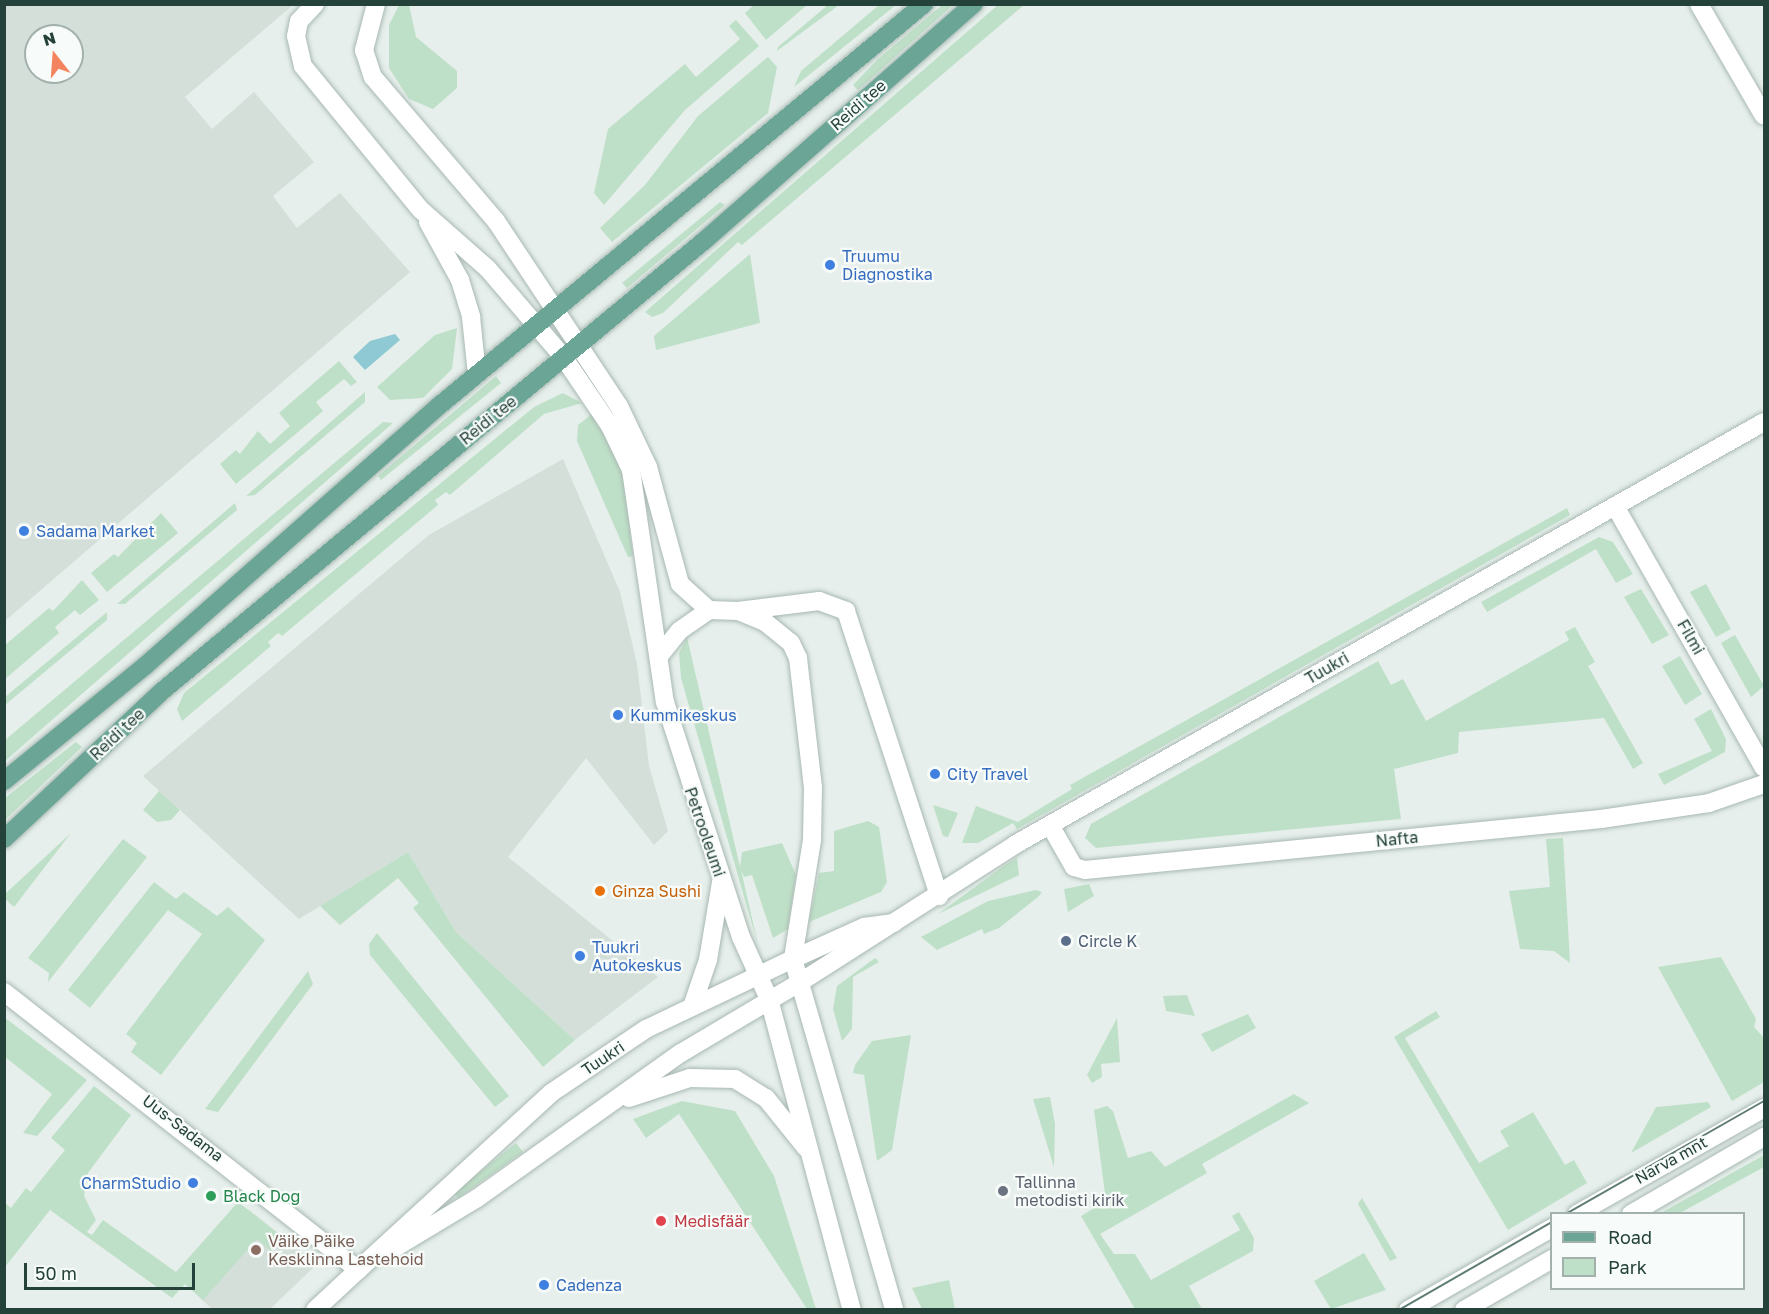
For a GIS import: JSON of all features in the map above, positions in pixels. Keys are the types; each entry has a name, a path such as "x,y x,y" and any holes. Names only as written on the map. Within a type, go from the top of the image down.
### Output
{"main road":[{"name":"Reidi tee","path":"4,781 477,374 924,4"},
{"name":"Reidi tee","path":"4,839 161,692 580,345 974,4"}],"street":[{"path":"315,4 299,21 296,36 303,66 421,210 460,280 471,317 477,374"},
{"path":"376,4 364,50 373,77 496,221 558,307 634,431 681,584 709,610"},
{"path":"1700,4 1764,116"},
{"name":"Petrooleumi","path":"421,210 488,268 564,358 610,426 631,470 659,656 680,756 722,880 757,974 769,999 852,1310"},
{"name":"Tuukri","path":"358,1270 476,1199 605,1107 769,999 799,983 1050,825 1764,422"},
{"name":"Filmi","path":"1616,506 1764,768"},
{"path":"659,656 679,631 709,610 738,611 819,600 846,611 939,896"},
{"path":"738,611 765,622 791,643 804,685 811,739 812,840 793,959 894,1310"},
{"name":"Nafta","path":"1050,825 1074,867 1084,870 1601,819 1709,803 1764,784"},
{"path":"693,1004 708,960 722,880"},
{"name":"Tuukri","path":"315,1310 551,1093 693,1004 864,927 896,922"},
{"name":"Uus-Sadama","path":"4,992 358,1270"},
{"path":"605,1107 690,1078 735,1079 766,1098 811,1154"},
{"name":"Narva mnt","path":"1581,1212 1764,1108"},
{"name":"Narva mnt","path":"1634,1212 1764,1137"},
{"path":"1408,1310 1550,1229"},
{"path":"1464,1310 1550,1260"}],"shaded area":[{"path":"5,4 293,5 185,97 212,129 254,92 314,162 273,196 297,228 340,193 410,272 5,621"},
{"path":"563,459 620,592 637,664 649,766 668,831 654,845 586,758 508,857 658,977 575,1040 456,932 408,852 299,919 143,776 429,535"},
{"name":"Väike Päike Kesklinna Lastehoid","path":"248,1209 313,1261 313,1268 270,1309 212,1309 185,1284"}],"green space":[{"path":"829,4 839,5 777,51 778,47"},
{"path":"999,4 1024,5 742,245 738,242 663,313 652,317 645,312"},
{"path":"399,5 409,5 416,37 457,71 457,88 433,109 409,99 389,68 389,25"},
{"path":"754,5 807,5 766,40 745,13"},
{"path":"879,5 896,5 794,87 801,71"},
{"path":"942,5 953,5 858,90 853,85 878,59"},
{"path":"736,20 759,46 685,110 604,205 594,193 608,129 685,64 696,77 740,39 729,26"},
{"path":"768,57 777,67 768,113 612,242 600,228 645,185 698,116"},
{"path":"720,202 725,205 627,288 622,283"},
{"path":"750,254 760,323 656,350 654,336"},
{"path":"457,328 452,369 423,398 390,400 377,387 435,335"},
{"path":"339,361 357,382 351,386 344,379 316,402 323,411 236,484 220,464 236,450 240,454 258,431 270,444 290,426 279,413"},
{"path":"496,376 501,383 381,480 378,476"},
{"path":"365,392 365,402 255,495 246,496"},
{"path":"563,393 582,403 544,414 450,495 446,492 435,500 438,505 282,636 278,633 268,642 271,646 182,721 177,709 184,693 534,407"},
{"path":"592,414 622,468 633,556 628,557 577,441 578,425"},
{"path":"383,422 393,423 5,761 5,740"},
{"path":"235,503 237,510 125,604 117,604"},
{"path":"1567,508 1570,515 1017,829 1013,823 978,843 962,843 976,806 1018,822 1072,789 1070,785"},
{"path":"161,513 178,533 107,592 91,573 114,554 118,557"},
{"path":"1599,537 1613,542 1633,574 1616,583 1596,549 1487,612 1481,602"},
{"path":"82,580 99,600 80,615 75,610 55,627 59,633 5,679 5,645 49,608 53,611"},
{"path":"1706,584 1731,629 1716,637 1690,592"},
{"path":"1641,589 1669,635 1652,644 1624,597"},
{"path":"107,612 107,620 5,705 5,697"},
{"path":"1575,627 1595,662 1588,666 1643,763 1633,769 1604,718 1459,732 1458,753 1394,769 1401,819 1096,848 1085,838 1091,824 1378,661 1391,685 1403,679 1426,721 1569,640 1565,632"},
{"path":"1735,635 1764,686 1751,697 1721,643"},
{"path":"687,637 740,867 742,852 782,843 796,875 788,929 773,938 752,875 744,877 741,870 758,945 681,678 679,653"},
{"path":"1680,656 1702,694 1685,705 1662,666"},
{"path":"1711,709 1726,739 1725,752 1664,785 1658,774 1712,751 1694,719"},
{"path":"76,742 82,747 5,820 5,798"},
{"path":"159,791 180,810 171,820 157,822 143,810"},
{"path":"933,805 958,813 948,837 943,836"},
{"path":"868,821 879,827 887,882 881,892 809,922 819,873 834,871 834,831"},
{"path":"71,833 14,907 5,899 5,894"},
{"path":"1563,838 1570,963 1554,951 1520,949 1509,891 1550,887 1546,839"},
{"path":"123,839 147,857 48,982 49,973 28,958"},
{"path":"408,852 456,932 575,1040 543,1067 413,908 419,903 398,878 340,925 320,906"},
{"path":"1017,858 1019,875 938,914 1005,865"},
{"path":"154,882 176,899 184,892 217,916 228,907 265,940 161,1075 131,1052 137,1043 126,1034 202,934 168,910 90,1008 68,990"},
{"path":"1089,884 1094,896 1068,912 1064,889"},
{"path":"1036,890 1042,892 999,928 984,934 982,929 937,950 921,937 988,901"},
{"path":"377,933 509,1096 495,1107 370,955 369,944"},
{"path":"1721,957 1756,1019 1754,1027 1764,1038 1764,1082 1732,1101 1658,967"},
{"path":"875,958 879,962 853,977 852,1029 842,1041 833,1009 837,986"},
{"path":"308,971 313,984 218,1112 205,1109"},
{"path":"1187,995 1195,1016 1166,1011 1163,996"},
{"path":"1436,1011 1440,1017 1405,1038 1479,1163 1509,1146 1500,1131 1533,1112 1565,1165 1574,1160 1587,1183 1508,1230 1394,1037"},
{"path":"1248,1014 1256,1028 1212,1052 1201,1034"},
{"path":"4,1017 87,1080 37,1136 23,1133 52,1094 5,1057"},
{"path":"1117,1018 1120,1062 1101,1064 1102,1077 1092,1083 1087,1075"},
{"path":"911,1035 892,1150 877,1161 864,1075 853,1073 855,1065 872,1041"},
{"path":"94,1086 131,1115 88,1173 84,1196 96,1220 87,1232 92,1235 103,1220 176,1272 238,1202 284,1238 272,1252 257,1239 203,1300 185,1284 172,1298 50,1210 5,1267 5,1203 11,1208 26,1188 31,1192 65,1150 51,1138"},
{"path":"1294,1094 1309,1103 1202,1164 1207,1173 1100,1234 1114,1254 1135,1254 1151,1280 1240,1230 1232,1216 1239,1212 1254,1238 1253,1251 1189,1286 1202,1309 1135,1309 1081,1216 1106,1201 1094,1110 1107,1106 1113,1111 1128,1158 1151,1151 1165,1167"},
{"path":"1050,1097 1055,1124 1054,1167 1033,1099"},
{"path":"682,1101 735,1111 774,1176 816,1309 807,1309 679,1114 646,1138 633,1119"},
{"path":"1708,1102 1711,1107 1631,1153 1656,1107"},
{"path":"516,1143 523,1152 458,1198 454,1193"},
{"path":"1764,1155 1764,1167 1682,1212 1663,1212"},
{"path":"1362,1198 1397,1258 1390,1261 1358,1204"},
{"path":"1364,1253 1386,1290 1331,1309 1314,1281"},
{"path":"949,1280 955,1309 922,1309 912,1288"}],"water":[{"path":"395,334 400,340 365,370 353,357 370,341"}],"tram line":[{"path":"1570,1212 1764,1101"},
{"path":"1399,1310 1550,1223"}],"place":[{"name":"Truumu Diagnostika","path":"830,265"},
{"name":"Sadama Market","path":"24,531"},
{"name":"Kummikeskus","path":"618,715"},
{"name":"City Travel","path":"935,774"},
{"name":"Ginza Sushi","path":"600,891"},
{"name":"Circle K","path":"1066,941"},
{"name":"Tuukri Autokeskus","path":"580,956"},
{"name":"CharmStudio","path":"193,1183"},
{"name":"Tallinna metodisti kirik","path":"1003,1191"},
{"name":"Black Dog","path":"211,1196"},
{"name":"Medisfäär","path":"661,1221"},
{"name":"Väike Päike Kesklinna Lastehoid","path":"256,1250"},
{"name":"Cadenza","path":"544,1285"}]}
